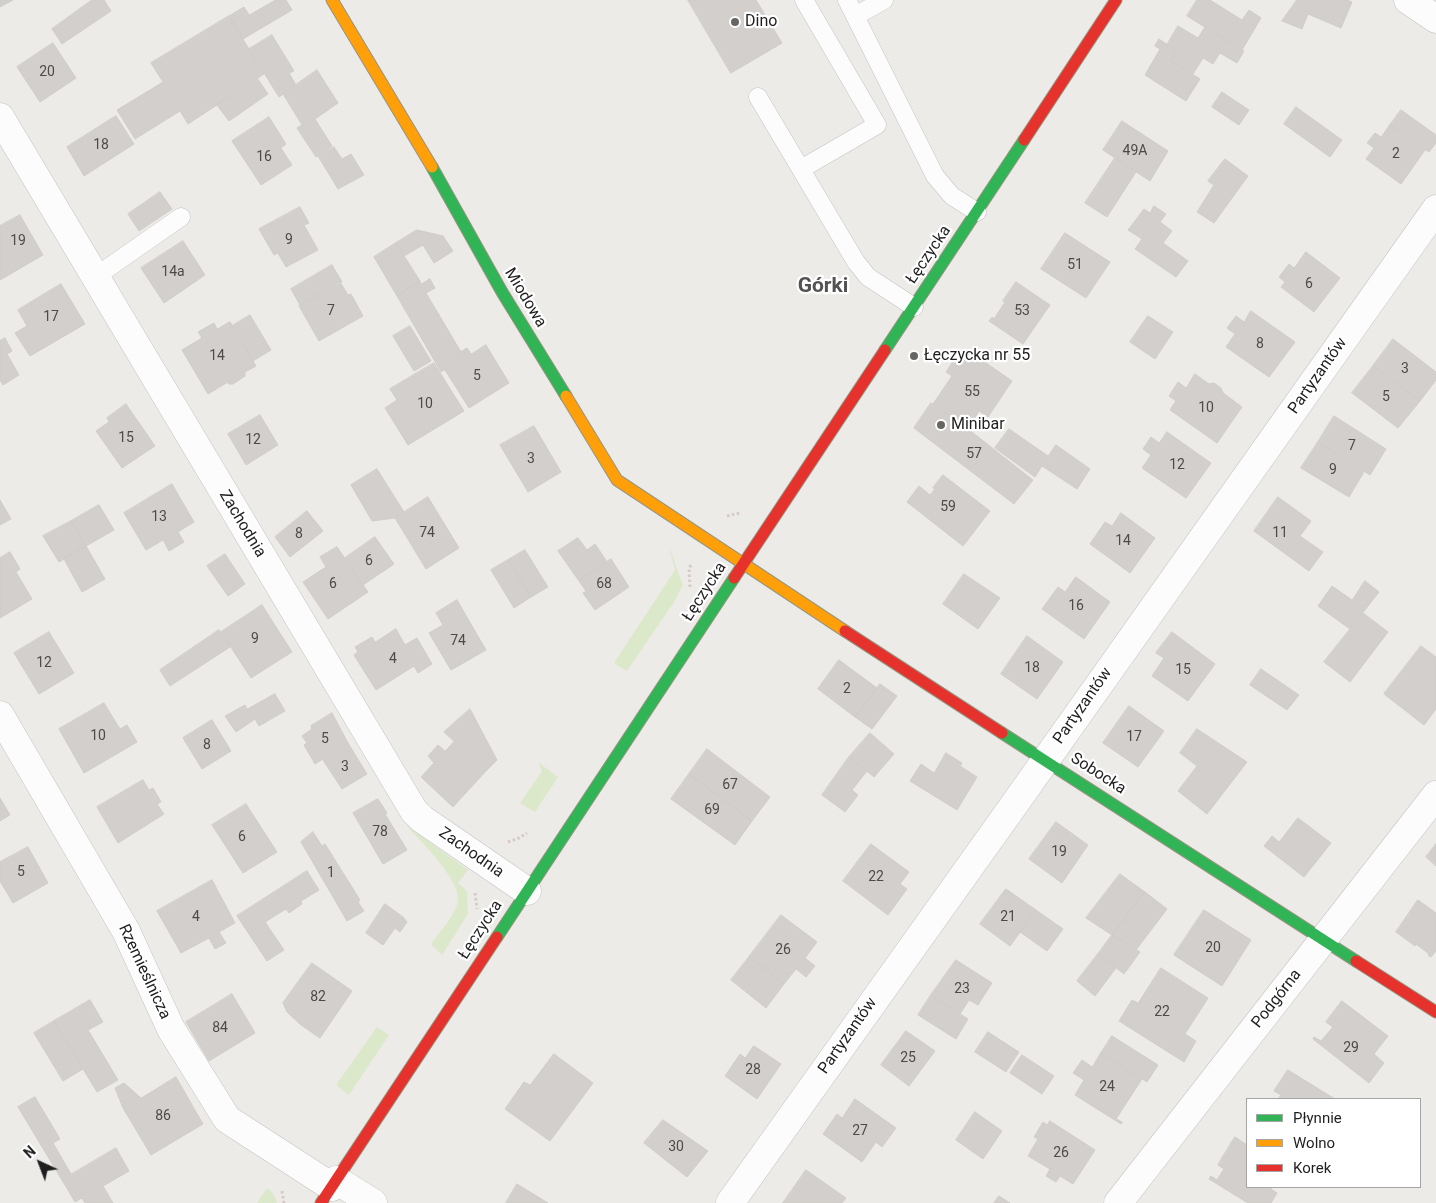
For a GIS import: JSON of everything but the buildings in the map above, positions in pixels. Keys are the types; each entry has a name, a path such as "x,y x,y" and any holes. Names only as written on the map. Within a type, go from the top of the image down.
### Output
{"street":[{"name":"Miodowa","path":"332,0 423,150 502,292 617,480 743,564"},
{"name":"Łęczycka","path":"330,1190 1116,0"},
{"path":"1408,0 1436,19"},
{"name":"Zachodnia","path":"0,117 414,811 422,819 488,866 527,891"},
{"name":"Partyzantów","path":"730,1203 1436,209"},
{"name":"Sobocka","path":"743,564 927,685 1436,1012"},
{"name":"Rzemieślnicza","path":"0,716 126,931 170,1029 227,1119 330,1190 373,1203"},
{"name":"Podgórna","path":"1118,1203 1436,795"}],"lane":[{"path":"801,169 877,125 804,0"},
{"path":"847,0 935,176 952,196 977,212"},
{"path":"855,16 884,0"},
{"path":"758,96 856,262 868,276 914,307"},
{"path":"94,277 182,216"}],"green space":[{"path":"668,544 683,585 674,602 627,671 614,663 675,570"},
{"path":"538,762 558,777 535,812 520,803 542,771"},
{"path":"406,825 468,870 458,883 467,891 468,914 442,955 431,944 452,915 457,905 458,896 455,886 440,863"},
{"path":"377,1027 389,1035 349,1095 336,1085"},
{"path":"267,1188 273,1193 277,1203 257,1203"}],"traffic: fast":[{"path":"885,350 1024,140"},
{"path":"432,167 502,292 566,396"},
{"path":"497,937 734,578"},
{"path":"1002,733 1356,961"}],"traffic: slow":[{"path":"332,0 432,167"},
{"path":"566,396 617,480 845,631"}],"traffic: jam":[{"path":"1024,140 1116,0"},
{"path":"734,578 885,350"},
{"path":"845,631 1002,733"},
{"path":"321,1203 497,937"},
{"path":"1356,961 1436,1012"}],"place":[{"name":"Dino","path":"735,22"},
{"name":"Łęczycka nr 55","path":"914,356"},
{"name":"Minibar","path":"941,425"}],"district":[{"name":"Górki","path":"823,287"}]}
